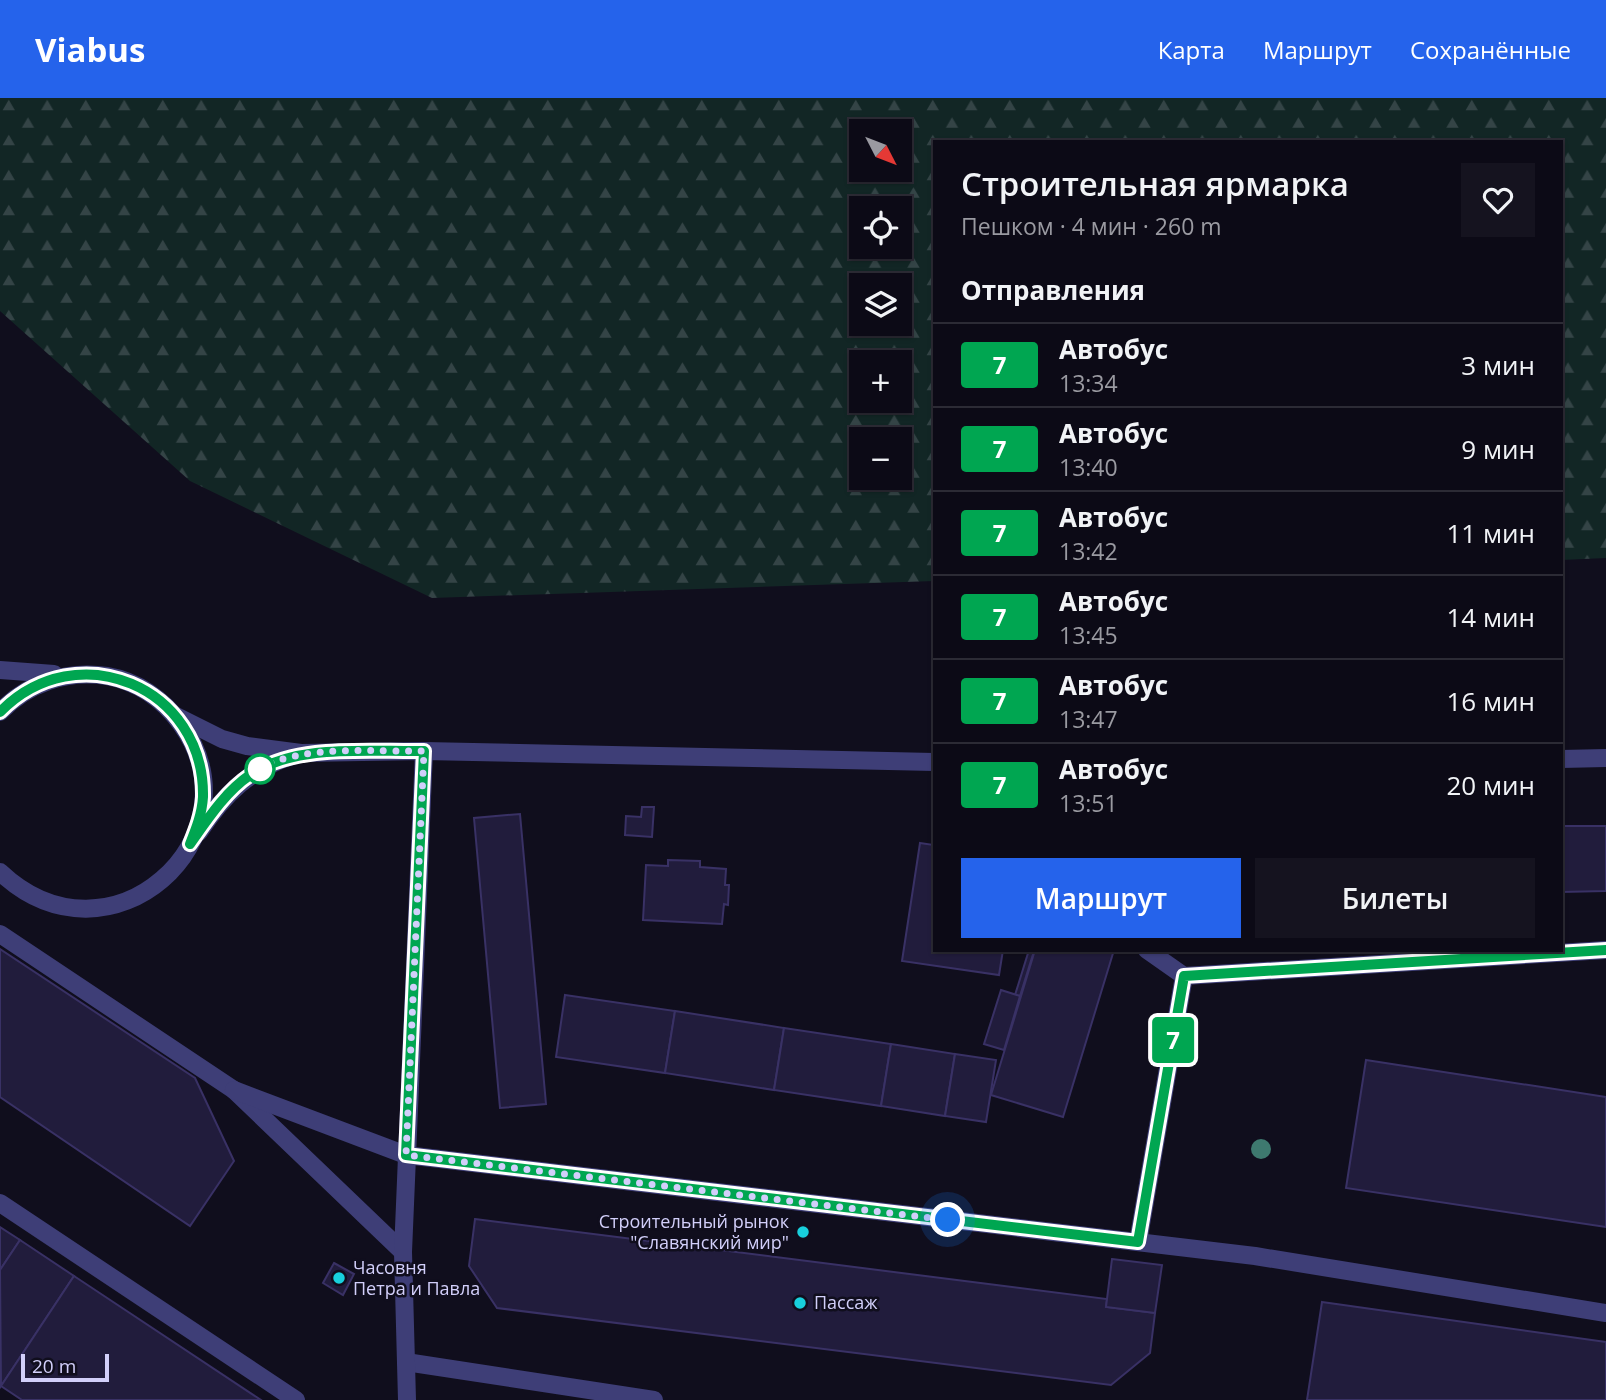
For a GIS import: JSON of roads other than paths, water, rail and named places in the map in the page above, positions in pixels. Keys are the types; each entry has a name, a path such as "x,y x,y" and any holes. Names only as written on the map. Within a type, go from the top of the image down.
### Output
{"street":[{"path":"0,670 29,674 94,674 117,678 158,699 188,733 202,777 203,800 199,823 190,844"},
{"path":"0,712 28,689 71,675"},
{"path":"174,715 222,739 247,746 301,753 424,751 933,762"},
{"path":"407,1400 403,1252 424,751"},
{"path":"0,872 33,897 54,905 100,908 122,903 143,894 178,864 227,796 248,776 270,763 301,753"},
{"path":"1563,759 1606,758"},
{"path":"0,933 234,1090 403,1252"},
{"path":"1150,952 1184,976 1606,950"},
{"path":"1138,1242 1184,976"},
{"path":"234,1090 406,1155 1255,1256 1606,1312"},
{"path":"0,1203 296,1400"},
{"path":"406,1362 654,1400"}],"place":[{"name":"Строительный рынок \"Славянский мир\"","path":"803,1232"},
{"name":"Часовня Петра и Павла","path":"339,1278"},
{"name":"Пассаж","path":"800,1303"}]}
